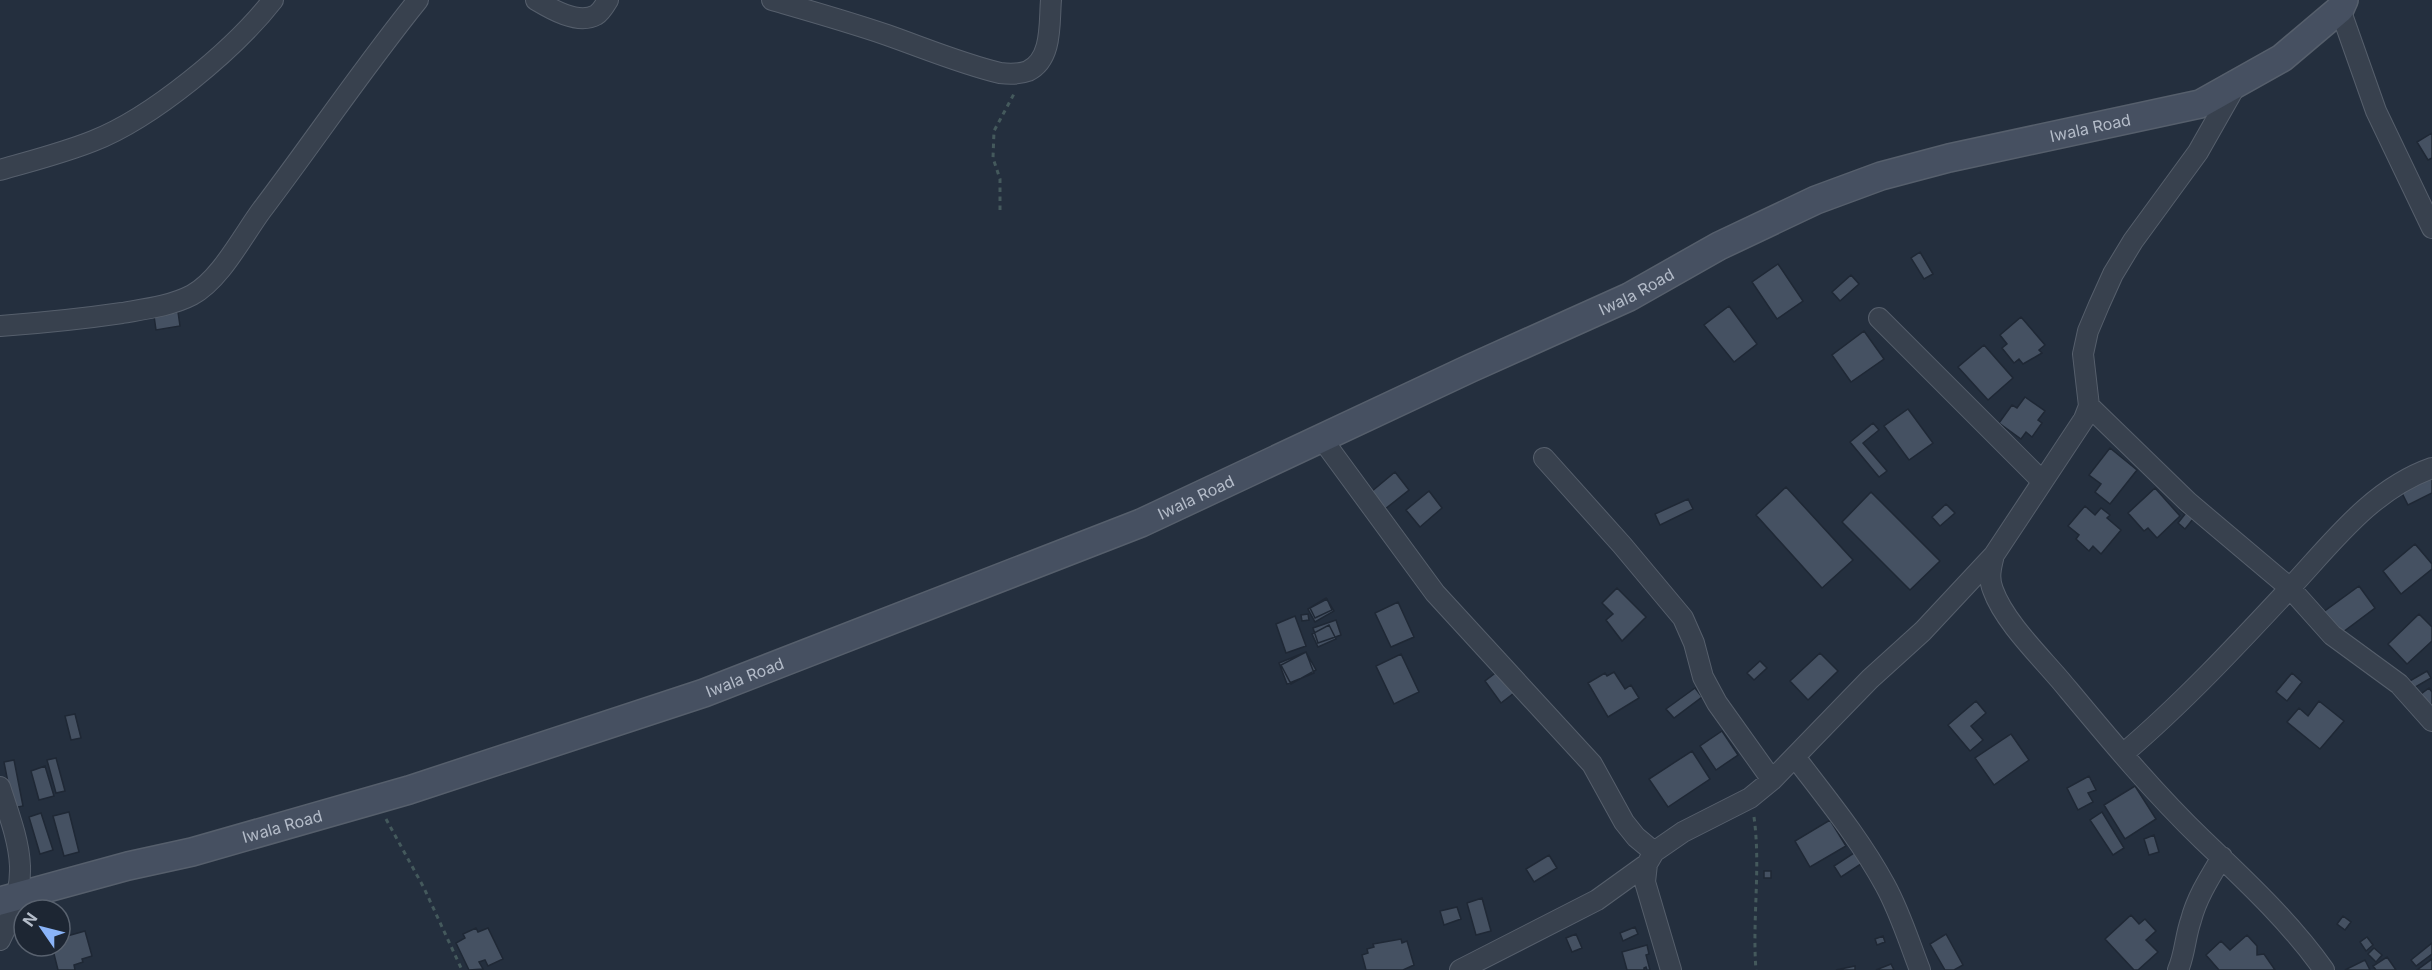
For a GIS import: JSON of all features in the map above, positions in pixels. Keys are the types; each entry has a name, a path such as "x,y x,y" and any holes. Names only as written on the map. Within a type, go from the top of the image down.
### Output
{"street":[{"path":"0,170 92,142 151,110 247,32 273,0"},
{"path":"0,326 77,319 171,303 193,294 210,281 295,168 352,84 418,0"},
{"path":"536,0 561,14 587,17 596,15 608,0"},
{"path":"772,0 1003,73 1029,71 1040,60 1046,49 1051,0"},
{"path":"2342,4 2376,111 2432,228"},
{"name":"Iwala Road","path":"9,897 202,849 377,799 704,693 1084,546 1629,297 1719,246 1816,200 1881,176 1949,158 2200,104 2282,58 2342,4"},
{"path":"1460,970 1597,900 1683,832 1750,798 1772,780 1870,679 1923,631 1995,555 2084,419 2089,406 2083,354 2088,331 2113,274 2133,241 2198,152 2236,85"},
{"path":"1879,318 2042,481"},
{"path":"2089,406 2188,502 2290,588 2332,635 2399,684 2432,721"},
{"path":"1322,439 1435,593 1587,758 1601,777 1611,801 1651,858 1645,882 1671,970"},
{"path":"1544,458 1622,545 1683,618 1690,632 1703,677 1717,703 1772,780"},
{"path":"2123,754 2180,704 2327,546 2360,514 2409,478 2432,468"},
{"path":"1995,555 1990,570 1990,582 1999,602 2032,647 2123,754 2203,839 2274,908 2307,946 2324,970"},
{"path":"1795,757 1845,822 1875,867 1887,888 1920,970"},
{"path":"0,787 21,857 9,897 11,918 0,940"},
{"path":"2178,970 2185,950 2190,920 2210,876 2222,857"}],"path":[{"path":"1000,210 1000,179 993,148 994,131 1029,71"},
{"path":"1750,798 1757,852 1754,940 1756,970"},
{"path":"377,799 390,831 440,919 462,970"}],"building":[{"path":"2432,133 2432,158 2428,160 2417,142"},
{"path":"1920,252 1933,274 1924,279 1911,258"},
{"path":"1778,264 1803,301 1777,319 1752,282"},
{"path":"1851,275 1859,284 1840,301 1832,292"},
{"path":"1729,306 1757,344 1734,362 1704,325"},
{"path":"178,312 180,326 156,330 154,316"},
{"path":"2021,317 2045,345 2039,350 2042,353 2023,364 2019,359 2014,363 2002,348 2007,344 2000,335"},
{"path":"1864,331 1884,359 1851,382 1832,355"},
{"path":"1984,345 2013,378 1988,400 1958,367"},
{"path":"2025,397 2045,411 2038,420 2042,423 2032,437 2026,432 2021,439 1999,423 2012,405 2017,408"},
{"path":"1908,409 1933,443 1909,460 1884,426"},
{"path":"1873,423 1879,430 1863,443 1887,471 1879,477 1850,442"},
{"path":"2110,448 2137,470 2110,504 2095,492 2101,484 2089,475"},
{"path":"1395,472 1409,490 1385,509 1371,492"},
{"path":"2432,476 2432,493 2408,505 2401,491"},
{"path":"1786,487 1853,560 1822,588 1756,515"},
{"path":"2155,488 2180,516 2157,538 2148,528 2144,531 2128,513"},
{"path":"1429,491 1442,508 1420,527 1406,510"},
{"path":"1871,492 1940,561 1910,590 1842,522"},
{"path":"1688,499 1693,509 1660,525 1655,514"},
{"path":"1946,504 1955,513 1940,526 1932,517"},
{"path":"2185,504 2197,514 2185,529 2178,523 2185,514 2180,510"},
{"path":"2085,506 2095,515 2101,508 2110,515 2107,518 2121,530 2101,554 2093,546 2089,551 2076,539 2079,535 2068,526"},
{"path":"2415,544 2432,564 2432,569 2401,594 2383,571"},
{"path":"2359,586 2375,608 2339,635 2322,613"},
{"path":"1617,588 1646,617 1622,641 1606,620 1613,614 1602,603"},
{"path":"1326,598 1334,611 1315,622 1308,609"},
{"path":"1327,599 1332,610 1315,618 1310,608"},
{"path":"1398,602 1414,637 1391,647 1375,613"},
{"path":"1308,614 1309,620 1302,621 1301,615"},
{"path":"2419,614 2432,627 2432,641 2407,664 2388,644"},
{"path":"1295,616 1306,646 1286,653 1276,624"},
{"path":"1336,620 1341,635 1318,643 1313,628"},
{"path":"1329,625 1336,639 1318,647 1312,634"},
{"path":"1306,652 1314,673 1287,684 1279,663"},
{"path":"1306,652 1316,670 1291,684 1281,665"},
{"path":"1820,653 1838,671 1808,700 1790,681"},
{"path":"1401,654 1419,692 1394,704 1376,666"},
{"path":"1760,661 1767,668 1754,680 1747,673"},
{"path":"1498,671 1514,693 1501,703 1485,681"},
{"path":"2427,671 2431,678 2412,689 2408,682"},
{"path":"1614,672 1625,689 1631,685 1639,698 1608,717 1588,683 1605,673 1607,676"},
{"path":"2292,673 2302,682 2287,701 2276,692"},
{"path":"1695,688 1702,697 1674,718 1666,709"},
{"path":"2429,688 2432,692 2432,715 2417,697"},
{"path":"1976,701 1986,713 1971,726 1983,740 1970,751 1948,725"},
{"path":"2319,701 2344,721 2320,749 2287,722 2299,708 2308,716"},
{"path":"75,714 81,738 71,740 65,716"},
{"path":"1722,731 1738,755 1716,770 1700,746"},
{"path":"2011,734 2029,760 1994,785 1975,758"},
{"path":"1692,751 1710,779 1668,807 1649,779"},
{"path":"56,758 65,791 56,793 47,760"},
{"path":"14,760 23,806 13,808 4,762"},
{"path":"45,766 54,796 39,800 31,771"},
{"path":"2089,776 2096,790 2088,793 2093,802 2078,810 2067,788"},
{"path":"2135,786 2156,819 2125,839 2104,805"},
{"path":"69,812 79,852 64,856 53,816"},
{"path":"2102,812 2124,848 2113,855 2090,820"},
{"path":"41,813 53,850 40,854 29,817"},
{"path":"1830,820 1846,846 1810,867 1795,841"},
{"path":"2154,835 2159,852 2149,855 2144,839"},
{"path":"1857,851 1864,862 1841,877 1834,866"},
{"path":"1549,855 1557,868 1534,882 1526,869"},
{"path":"1764,871 1771,871 1771,878 1764,878"},
{"path":"1482,898 1491,931 1476,935 1467,903"},
{"path":"1457,907 1461,919 1444,925 1440,911"},
{"path":"2131,915 2139,924 2145,919 2156,931 2146,940 2158,952 2138,970 2134,970 2105,939"},
{"path":"2343,916 2351,922 2345,930 2337,924"},
{"path":"1635,927 1638,934 1623,941 1620,933"},
{"path":"476,928 478,932 488,928 503,959 488,966 485,960 479,962 483,969 469,970 456,943 465,938 463,934"},
{"path":"85,931 92,956 74,965 75,970 58,970 55,958 72,958 72,935"},
{"path":"1576,934 1582,948 1572,952 1566,938"},
{"path":"1946,934 1963,965 1954,970 1945,970 1930,944"},
{"path":"2247,935 2257,946 2257,955 2264,954 2275,970 2219,970 2206,955 2221,941 2230,950"},
{"path":"1883,936 1885,942 1877,945 1875,939"},
{"path":"2367,937 2373,945 2366,951 2360,942"},
{"path":"1401,939 1402,943 1407,941 1414,965 1403,970 1366,970 1362,955 1368,953 1367,949 1374,947 1373,944"},
{"path":"2432,943 2432,954 2416,966 2411,960"},
{"path":"1647,945 1649,954 1646,955 1650,970 1646,967 1644,970 1627,970 1622,952"},
{"path":"2374,948 2382,955 2376,962 2368,954"},
{"path":"2387,957 2396,970 2376,970 2373,966"},
{"path":"2432,959 2432,970 2417,970"},
{"path":"2365,960 2370,970 2345,970"},
{"path":"1891,964 1894,970 1876,970"},
{"path":"1855,966 1855,970 1836,970"}]}
